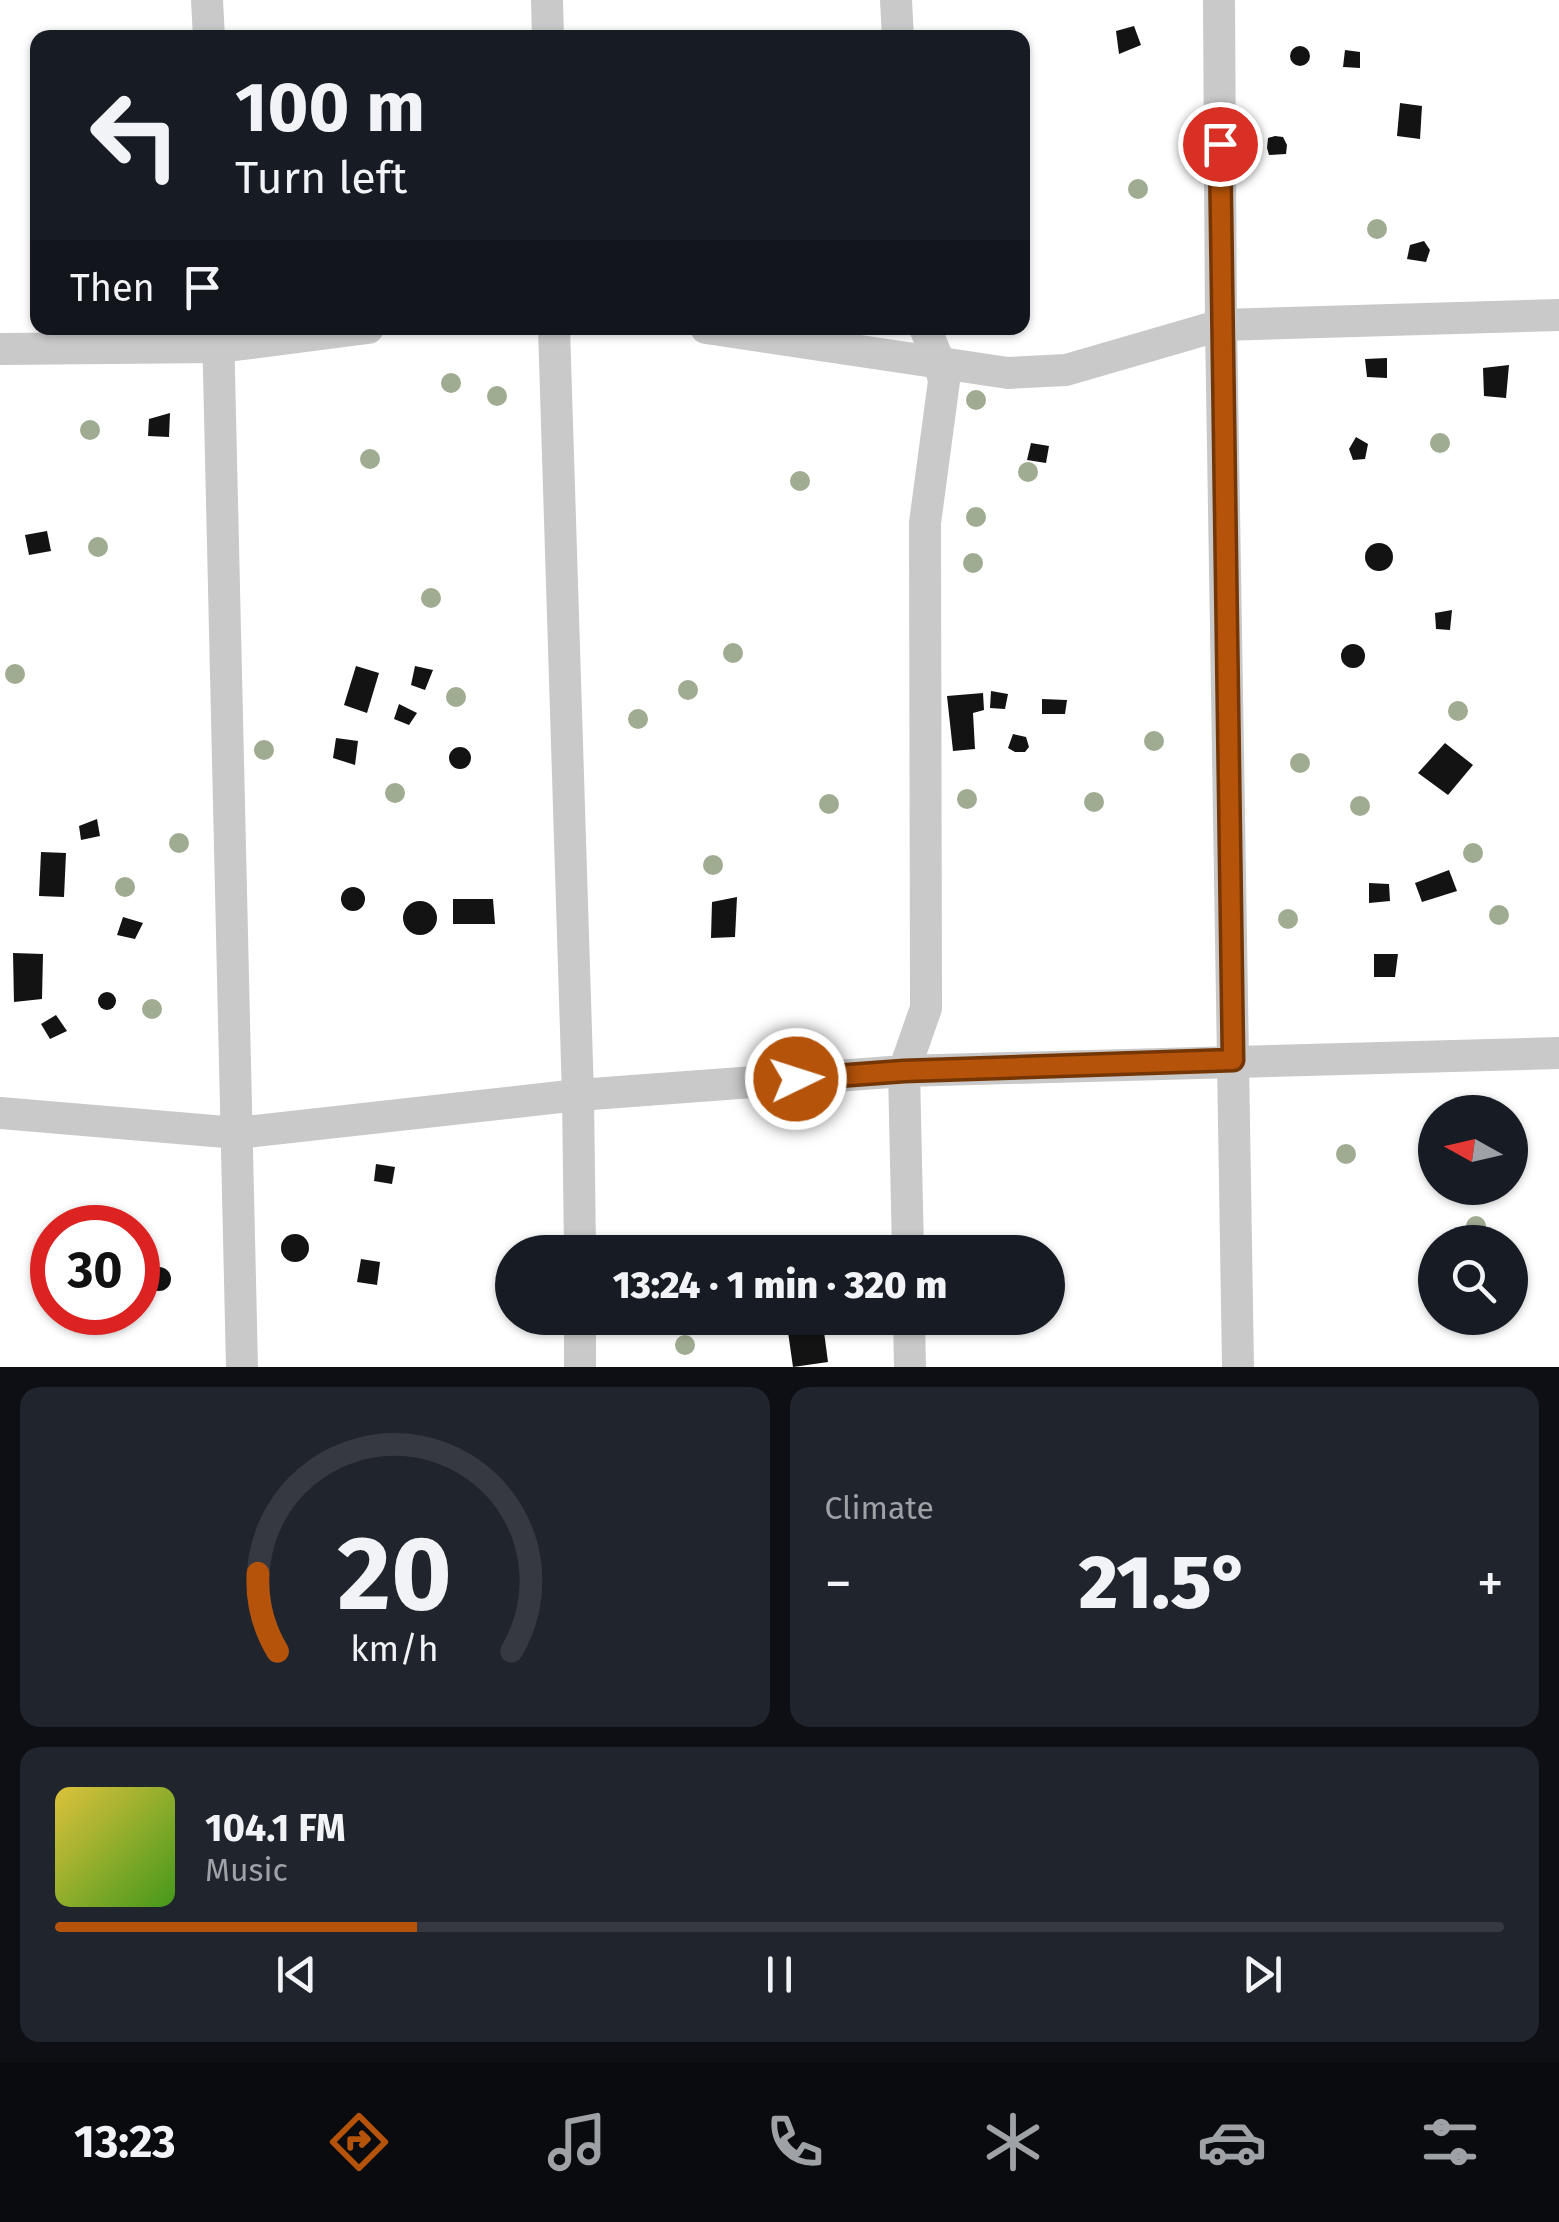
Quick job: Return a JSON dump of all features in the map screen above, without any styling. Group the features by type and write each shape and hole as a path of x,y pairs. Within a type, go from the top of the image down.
{"street":[{"path":"208,0 209,30"},
{"path":"547,0 548,30"},
{"path":"896,0 898,30"},
{"path":"1219,0 1220,325 1238,1367"},
{"path":"752,335 1008,374 1066,370 1220,325 1559,315"},
{"path":"0,349 252,335"},
{"path":"554,335 580,1235"},
{"path":"908,1235 904,1071 926,1008 925,523 944,382 928,335"},
{"path":"219,337 242,1367"},
{"path":"0,1113 237,1133 578,1095 904,1071 1559,1053"},
{"path":"580,1335 580,1367"},
{"path":"909,1335 910,1367"}],"building":[{"path":"1134,26 1141,45 1119,54 1116,31"},
{"path":"1300,46 1310,56 1300,66 1290,56"},
{"path":"1345,50 1360,52 1360,68 1343,67"},
{"path":"1400,103 1422,106 1420,139 1397,136"},
{"path":"1283,137 1286,154 1269,155 1268,138"},
{"path":"1424,241 1430,250 1426,262 1407,259 1410,245"},
{"path":"1387,358 1387,378 1367,377 1365,359"},
{"path":"1509,365 1506,398 1484,396 1483,368"},
{"path":"170,413 169,437 148,436 149,419"},
{"path":"1356,437 1368,444 1365,459 1353,460 1349,449"},
{"path":"1031,443 1049,446 1046,463 1027,460"},
{"path":"47,531 51,551 29,555 25,535"},
{"path":"1379,543 1389,547 1393,557 1389,567 1379,571 1369,567 1365,557 1369,547"},
{"path":"1452,610 1450,630 1436,629 1435,613"},
{"path":"1353,644 1362,647 1362,665 1353,668 1344,665 1341,656 1344,647"},
{"path":"356,666 379,673 367,713 344,705"},
{"path":"415,666 433,670 425,690 411,685"},
{"path":"991,691 1008,694 1005,709 990,708"},
{"path":"983,693 984,710 973,713 975,749 953,751 947,696"},
{"path":"1042,699 1067,700 1065,714 1042,714"},
{"path":"399,704 417,713 409,725 394,719"},
{"path":"1013,734 1026,737 1029,747 1025,752 1008,748"},
{"path":"336,738 358,741 355,765 333,758"},
{"path":"1445,743 1473,765 1448,795 1418,773"},
{"path":"460,747 468,750 468,766 460,769 452,766 449,758 452,750"},
{"path":"97,819 100,836 81,840 79,826"},
{"path":"41,852 66,853 64,897 39,896"},
{"path":"1449,870 1457,891 1422,902 1415,883"},
{"path":"1369,883 1389,884 1390,901 1369,903"},
{"path":"353,887 362,890 362,908 353,911 344,908 341,899 344,890"},
{"path":"737,897 735,937 711,938 712,902"},
{"path":"453,899 493,899 495,924 453,924"},
{"path":"420,901 432,906 437,918 432,930 420,935 408,930 403,918 408,906"},
{"path":"123,917 143,923 135,939 117,935"},
{"path":"13,953 43,954 42,999 14,1002"},
{"path":"1374,954 1398,954 1395,977 1374,977"},
{"path":"107,992 116,1001 107,1010 98,1001"},
{"path":"56,1015 67,1031 50,1039 41,1024"},
{"path":"376,1164 395,1167 392,1184 374,1181"},
{"path":"295,1234 305,1238 309,1248 305,1258 295,1262 285,1258 281,1248 285,1238"},
{"path":"361,1259 380,1262 377,1285 357,1282"},
{"path":"160,1267 170,1274 170,1284 160,1291"},
{"path":"788,1335 824,1335 828,1362 793,1367"}],"route":[{"path":"796,1079 904,1071 1233,1060 1220,144"}]}
